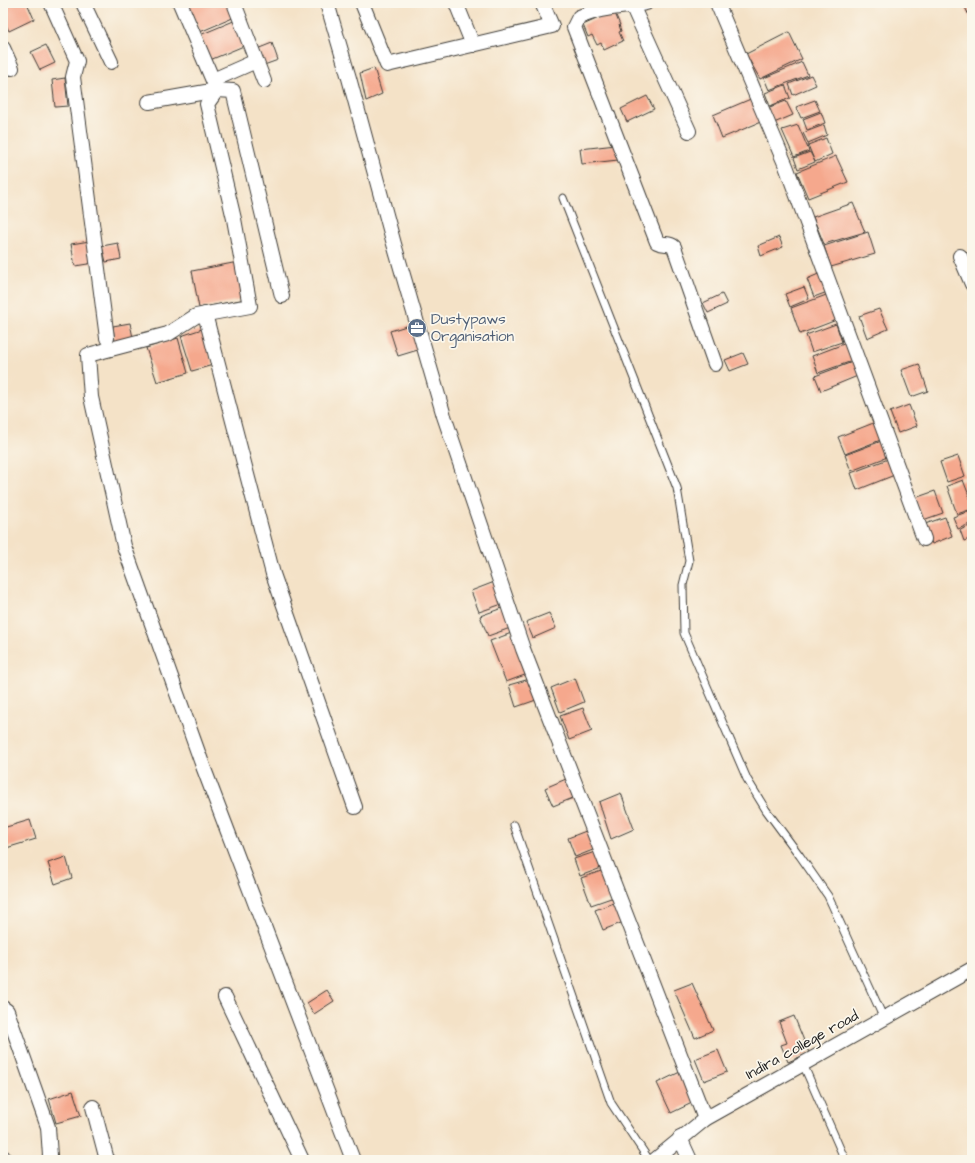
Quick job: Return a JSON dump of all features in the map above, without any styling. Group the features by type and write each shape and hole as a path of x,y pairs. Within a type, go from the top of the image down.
{"street":[{"path":"51,3 77,61 73,77 107,338"},
{"path":"83,3 111,62"},
{"path":"180,3 215,85 207,104 234,219 250,306 196,316 168,334 88,356 91,397 124,546 204,769 353,1160"},
{"path":"234,3 264,81"},
{"path":"327,3 394,244 444,416 515,626 705,1118"},
{"path":"362,3 387,65 552,26 542,3"},
{"path":"456,3 473,45"},
{"path":"717,3 786,166 924,538"},
{"path":"689,131 637,4 604,9 579,17 574,27 657,242 661,244 669,244 674,247 715,364"},
{"path":"3,48 12,68"},
{"path":"149,102 215,85 256,61"},
{"path":"215,85 233,91 282,296"},
{"path":"960,256 972,284"},
{"path":"205,314 273,574 355,807"},
{"name":"Indira college road","path":"655,1160 705,1118 884,1019 972,968"},
{"path":"225,997 302,1160"},
{"path":"3,1008 7,1011 48,1127 49,1160"},
{"path":"93,1107 107,1160"},
{"path":"680,1138 690,1160"}],"lane":[{"path":"563,198 677,488 688,561 684,585 684,633 747,779 766,810 828,896 884,1019"},
{"path":"514,825 611,1104 649,1160"},
{"path":"803,1064 846,1160"}],"building":[{"path":"6,3 27,3 34,19 9,31 3,19 3,5"},
{"path":"193,3 229,3 235,17 200,32 188,5"},
{"path":"963,3 972,3 972,22"},
{"path":"614,11 620,25 621,31 619,32 623,41 604,50 601,43 597,45 592,35 588,37 583,25"},
{"path":"236,20 246,45 210,60 200,35"},
{"path":"789,32 802,59 760,79 746,54"},
{"path":"272,43 278,60 264,65 257,49"},
{"path":"46,45 55,63 40,70 31,52"},
{"path":"802,62 808,75 769,90 764,78"},
{"path":"374,68 382,94 366,101 360,73"},
{"path":"811,75 816,85 793,95 789,84"},
{"path":"65,78 68,106 55,107 52,80"},
{"path":"785,85 790,98 770,106 765,93"},
{"path":"647,96 654,109 627,122 621,109"},
{"path":"753,98 763,121 722,138 713,115"},
{"path":"815,100 820,111 801,118 796,107"},
{"path":"786,101 793,115 774,123 767,108"},
{"path":"821,112 825,123 807,130 803,119"},
{"path":"798,125 809,151 794,157 782,130"},
{"path":"824,125 827,135 808,143 803,133"},
{"path":"826,138 832,154 815,162 808,145"},
{"path":"616,145 618,160 582,164 580,149"},
{"path":"810,152 815,162 798,169 794,158"},
{"path":"836,156 848,182 808,198 797,172"},
{"path":"853,203 865,232 824,244 813,217"},
{"path":"868,232 875,254 831,267 824,246"},
{"path":"779,237 783,247 761,256 758,246"},
{"path":"90,241 94,263 75,266 71,244"},
{"path":"118,243 121,259 106,262 102,246"},
{"path":"238,262 245,299 199,308 192,271"},
{"path":"823,272 830,291 814,297 807,279"},
{"path":"804,287 809,299 790,307 785,294"},
{"path":"722,294 727,304 708,313 703,303"},
{"path":"829,294 839,319 800,334 791,308"},
{"path":"879,309 888,329 867,338 859,316"},
{"path":"130,323 133,338 115,342 113,326"},
{"path":"413,324 421,349 398,356 390,331"},
{"path":"836,324 842,342 812,352 806,335"},
{"path":"202,329 213,365 192,371 181,336"},
{"path":"178,338 188,373 157,382 146,348"},
{"path":"849,342 855,360 818,373 812,356"},
{"path":"743,353 748,364 730,371 725,360"},
{"path":"855,361 860,375 821,391 815,376"},
{"path":"919,364 928,391 911,397 901,370"},
{"path":"909,405 917,426 898,433 890,412"},
{"path":"876,422 883,439 845,454 838,437"},
{"path":"884,440 890,456 851,471 845,455"},
{"path":"958,456 965,476 947,482 940,462"},
{"path":"891,458 897,474 857,490 851,473"},
{"path":"963,480 972,503 972,509 957,514 947,486"},
{"path":"935,491 943,513 923,520 915,498"},
{"path":"972,510 972,523 958,529 953,517"},
{"path":"945,517 952,536 932,544 925,524"},
{"path":"972,525 972,538 964,541 960,530"},
{"path":"497,581 505,603 479,612 471,591"},
{"path":"505,607 513,627 488,636 480,616"},
{"path":"549,613 556,628 533,638 526,622"},
{"path":"514,632 530,673 506,682 490,641"},
{"path":"533,678 539,699 516,707 509,685"},
{"path":"575,678 584,702 560,712 551,688"},
{"path":"583,708 592,731 569,740 560,716"},
{"path":"566,779 573,798 553,806 545,788"},
{"path":"621,793 634,829 611,839 599,802"},
{"path":"30,820 36,839 3,849 3,828"},
{"path":"591,829 598,848 575,857 568,838"},
{"path":"598,851 604,867 580,876 574,859"},
{"path":"66,857 72,878 55,884 48,863"},
{"path":"604,870 614,897 591,905 581,878"},
{"path":"619,901 626,921 603,930 595,910"},
{"path":"692,983 713,1030 695,1038 674,990"},
{"path":"327,990 334,1001 314,1014 307,1003"},
{"path":"794,1016 809,1053 788,1062 781,1045 787,1043 779,1022"},
{"path":"718,1050 727,1072 704,1081 695,1059"},
{"path":"680,1072 694,1102 671,1113 657,1083"},
{"path":"73,1091 81,1116 56,1123 49,1099"}],"place":[{"name":"Dustypaws Organisation","path":"417,328"}]}
